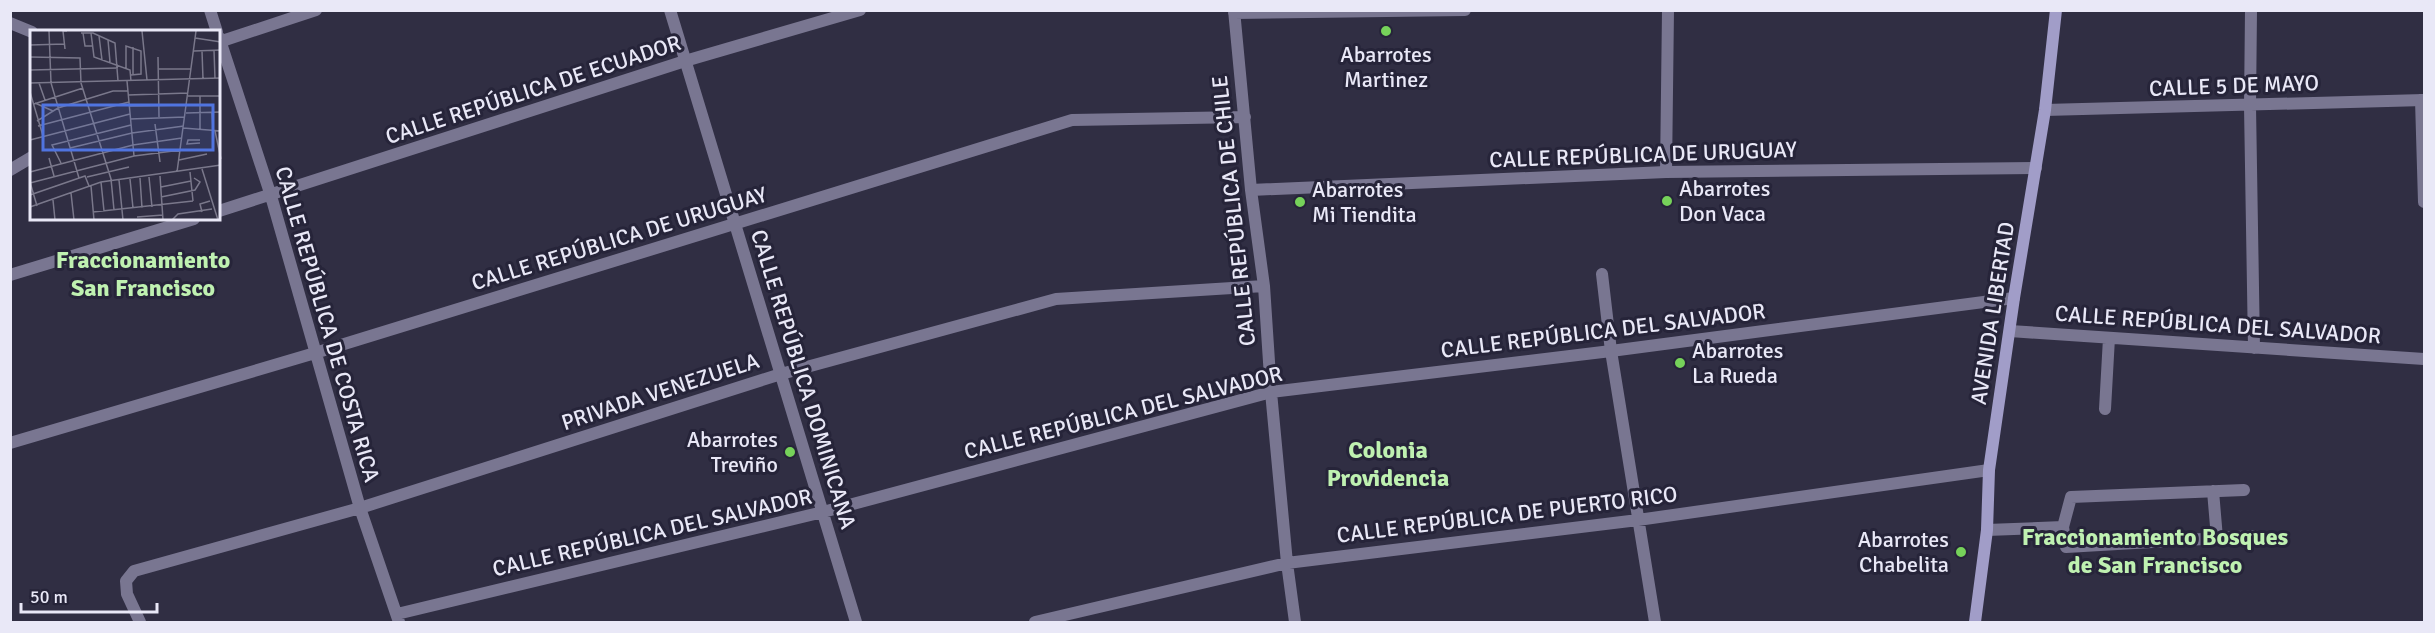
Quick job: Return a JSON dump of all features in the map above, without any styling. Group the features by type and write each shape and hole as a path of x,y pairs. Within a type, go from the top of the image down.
{"street":[{"name":"CALLE REPÚBLICA DE COSTA RICA","path":"210,10 216,30"},
{"path":"220,38 316,10"},
{"name":"CALLE REPÚBLICA DOMINICANA","path":"670,10 856,622"},
{"name":"CALLE REPÚBLICA DE ECUADOR","path":"220,211 685,61 860,10"},
{"path":"1234,12 1465,10"},
{"path":"1666,172 1668,10"},
{"name":"AVENIDA LIBERTAD","path":"1975,622 1987,530 1989,470 2045,110 2056,10"},
{"path":"2251,10 2250,106 2254,348"},
{"name":"CALLE REPÚBLICA DE CHILE","path":"1234,12 1251,190 1264,286 1271,392 1287,563 1295,622"},
{"path":"10,23 30,31"},
{"name":"CALLE REPÚBLICA DE COSTA RICA","path":"220,41 271,196 360,508 398,618"},
{"path":"2423,100 2424,202"},
{"name":"CALLE 5 DE MAYO","path":"2045,110 2423,100"},
{"name":"CALLE REPÚBLICA DE URUGUAY","path":"10,443 315,353 1072,120 1245,117"},
{"path":"10,170 30,158"},
{"name":"CALLE REPÚBLICA DE URUGUAY","path":"1251,190 1666,172 2036,168"},
{"path":"10,275 191,220"},
{"path":"1602,274 1611,351 1655,622"},
{"name":"PRIVADA VENEZUELA","path":"140,622 127,594 126,581 134,571 360,508 781,374 1056,299 1264,286"},
{"name":"CALLE REPÚBLICA DEL SALVADOR","path":"398,618 823,513 1271,392 1611,351 2014,298"},
{"name":"CALLE REPÚBLICA DEL SALVADOR","path":"2010,331 2424,359"},
{"path":"2105,409 2109,338"},
{"name":"CALLE REPÚBLICA DE PUERTO RICO","path":"1035,622 1287,563 1638,520 1989,470"},
{"path":"2244,490 2071,497 2064,527 2066,547 2255,536"},
{"path":"2213,491 2217,538"},
{"path":"1987,530 2064,527"}],"place":[{"name":"Abarrotes Martinez","path":"1386,31"},
{"name":"Abarrotes Don Vaca","path":"1667,201"},
{"name":"Abarrotes Mi Tiendita","path":"1300,202"},
{"name":"Abarrotes La Rueda","path":"1680,363"},
{"name":"Abarrotes Treviño","path":"790,452"},
{"name":"Abarrotes Chabelita","path":"1961,552"}],"district":[{"name":"Fraccionamiento San Francisco","path":"143,274"},
{"name":"Colonia Providencia","path":"1388,464"},
{"name":"Fraccionamiento Bosques de San Francisco","path":"2155,551"}]}
